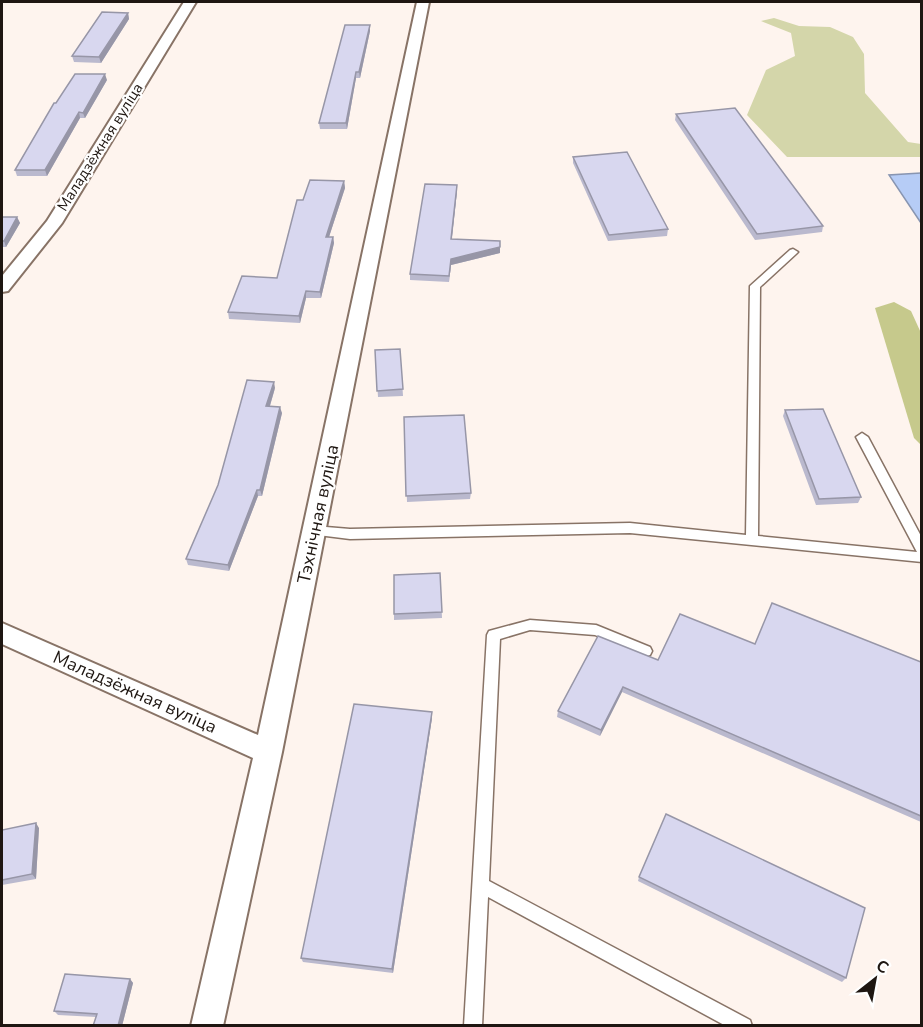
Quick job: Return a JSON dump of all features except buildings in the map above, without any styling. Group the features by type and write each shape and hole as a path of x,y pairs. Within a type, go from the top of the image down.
{"street":[{"name":"Маладзёжная вуліца","path":"2,287 54,223 190,2"},
{"name":"Тэхнічная вуліца","path":"207,1026 268,752 423,2"},
{"name":"Маладзёжная вуліца","path":"2,633 268,752"}],"lane":[{"path":"752,540 755,286 793,252"},
{"path":"862,437 921,550"},
{"path":"314,531 351,534 630,528 921,557"},
{"path":"473,1026 494,635 530,625 596,630 645,651"},
{"path":"481,885 744,1026"}],"green space":[{"path":"774,18 799,26 830,27 853,37 864,54 865,93 908,142 921,144 921,157 787,157 747,115 766,70 795,56 791,33 761,21"},
{"path":"894,302 911,311 921,333 921,445 914,438 875,308"}],"water":[{"path":"922,173 921,223 889,175"}]}
